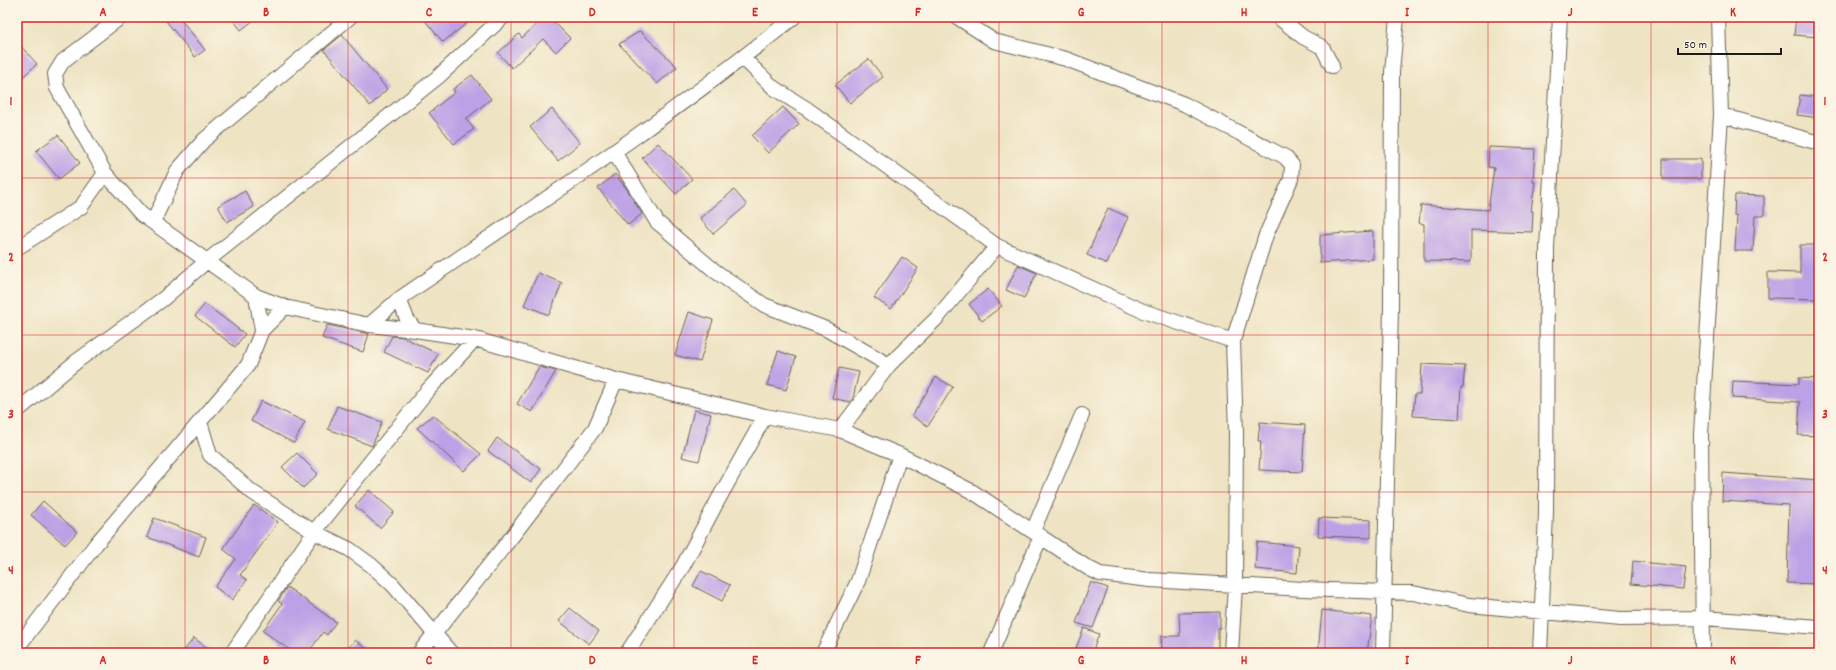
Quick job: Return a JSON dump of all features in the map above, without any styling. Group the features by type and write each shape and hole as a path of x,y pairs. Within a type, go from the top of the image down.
{"street":[{"path":"121,17 63,61 55,74 57,88 105,173 141,214 256,296 285,307 369,325 475,339 616,380 765,416 840,430 900,455 973,492 1088,568 1100,574 1150,580 1413,593 1470,605 1620,619 1704,618 1819,627"},
{"path":"153,222 177,170 204,140 350,17"},
{"path":"17,411 77,361 163,299 206,261 438,77 503,17"},
{"path":"369,325 399,299 614,152 743,58 794,17"},
{"path":"957,17 994,41 1066,59 1184,104 1285,157 1292,165 1291,179 1266,235 1233,341 1236,433 1235,585 1231,653"},
{"path":"1278,17 1302,37 1322,47 1332,66"},
{"path":"1383,653 1386,592 1391,308 1392,72 1397,17"},
{"path":"1540,653 1546,513 1547,248 1560,17"},
{"path":"1703,653 1704,618 1701,434 1721,115 1718,17"},
{"path":"743,58 774,88 807,109 997,246 1143,311 1233,341"},
{"path":"1721,115 1819,143"},
{"path":"614,152 657,222 715,271 764,305 826,329 889,365"},
{"path":"17,248 81,206 105,173"},
{"path":"840,430 889,365 937,318 997,246"},
{"path":"256,296 262,330"},
{"path":"399,299 415,330"},
{"path":"17,648 96,544 248,365 262,330 285,307"},
{"path":"232,653 314,532 426,391 475,339"},
{"path":"419,653 514,534 595,428 616,380"},
{"path":"991,653 1082,415"},
{"path":"627,653 683,566 765,416"},
{"path":"200,422 210,455 252,492 314,532 349,549 371,565 394,585 435,632 451,653"},
{"path":"822,653 858,581 900,455"}],"building":[{"path":"163,17 179,17 205,50 195,57"},
{"path":"231,17 258,17 241,30"},
{"path":"422,17 475,17 443,42"},
{"path":"544,17 549,17 570,38 556,52 543,39 512,68 498,53 519,34 522,38"},
{"path":"1796,17 1819,17 1819,37 1794,35"},
{"path":"640,31 677,67 657,84 619,44"},
{"path":"342,35 387,89 370,106 324,50"},
{"path":"17,42 37,64 17,82"},
{"path":"869,59 883,77 850,103 835,85"},
{"path":"472,75 491,99 466,119 474,129 454,144 429,113 455,92 453,89"},
{"path":"1800,95 1819,97 1819,118 1797,115"},
{"path":"783,107 799,124 768,153 752,136"},
{"path":"552,109 580,143 558,161 530,127"},
{"path":"58,135 80,163 59,179 36,151"},
{"path":"658,143 692,179 676,194 642,158"},
{"path":"1489,147 1535,149 1533,182 1535,182 1531,211 1533,211 1532,232 1471,230 1471,262 1424,261 1424,224 1419,223 1421,205 1488,210 1494,168 1488,167"},
{"path":"1663,159 1701,159 1701,179 1663,179"},
{"path":"615,174 627,189 642,214 628,225 598,188"},
{"path":"734,190 747,205 713,234 700,218"},
{"path":"245,191 254,207 227,222 218,206"},
{"path":"1735,195 1764,196 1764,216 1755,216 1753,251 1735,251 1737,216 1734,215"},
{"path":"1108,208 1128,217 1107,264 1087,255"},
{"path":"1373,231 1373,259 1320,263 1320,235"},
{"path":"1800,245 1819,245 1819,299 1768,298 1768,272 1800,273"},
{"path":"902,257 918,268 891,309 874,298"},
{"path":"1018,265 1037,273 1024,298 1006,290"},
{"path":"538,273 562,283 549,315 524,305"},
{"path":"988,289 1002,306 982,321 969,304"},
{"path":"205,304 245,334 235,347 195,316"},
{"path":"689,312 713,320 700,362 675,355"},
{"path":"327,325 369,334 363,352 322,338"},
{"path":"392,336 403,337 438,354 428,373 384,352"},
{"path":"778,351 796,357 786,390 767,385"},
{"path":"1422,364 1465,366 1463,387 1461,387 1459,419 1413,416 1415,394 1420,394"},
{"path":"539,367 556,371 532,412 517,404"},
{"path":"839,368 859,372 853,398 850,402 832,398"},
{"path":"936,377 953,387 928,426 912,416"},
{"path":"1799,378 1819,379 1819,436 1798,435 1800,402 1732,398 1733,381 1799,384"},
{"path":"261,401 305,422 294,443 251,421"},
{"path":"337,406 382,422 372,446 328,429"},
{"path":"694,410 711,414 699,461 682,457"},
{"path":"433,415 481,454 464,471 417,428"},
{"path":"1260,422 1305,425 1302,472 1259,470 1261,441 1258,441"},
{"path":"497,438 541,469 531,483 488,451"},
{"path":"297,453 318,474 303,488 282,467"},
{"path":"1723,473 1819,480 1819,584 1787,583 1789,505 1722,501"},
{"path":"369,490 394,512 380,528 355,506"},
{"path":"43,501 77,532 65,545 31,515"},
{"path":"254,505 278,522 240,575 247,580 232,600 215,587 236,559 223,549"},
{"path":"154,518 206,537 199,557 147,537"},
{"path":"1319,518 1371,520 1371,538 1318,536"},
{"path":"1257,542 1299,546 1297,573 1255,569"},
{"path":"1633,561 1686,567 1683,589 1631,584"},
{"path":"701,571 730,585 722,601 693,586"},
{"path":"1091,582 1108,588 1093,628 1076,623"},
{"path":"287,587 336,622 327,635 323,632 308,653 294,653 263,631 282,604 278,601"},
{"path":"570,608 599,631 589,644 559,621"},
{"path":"1322,610 1372,616 1367,653 1318,653"},
{"path":"1220,612 1220,628 1218,628 1218,653 1161,653 1161,636 1180,636 1179,613"},
{"path":"1084,628 1099,634 1092,653 1074,653"},
{"path":"194,638 214,653 182,653"},
{"path":"355,640 372,653 344,653"}]}
